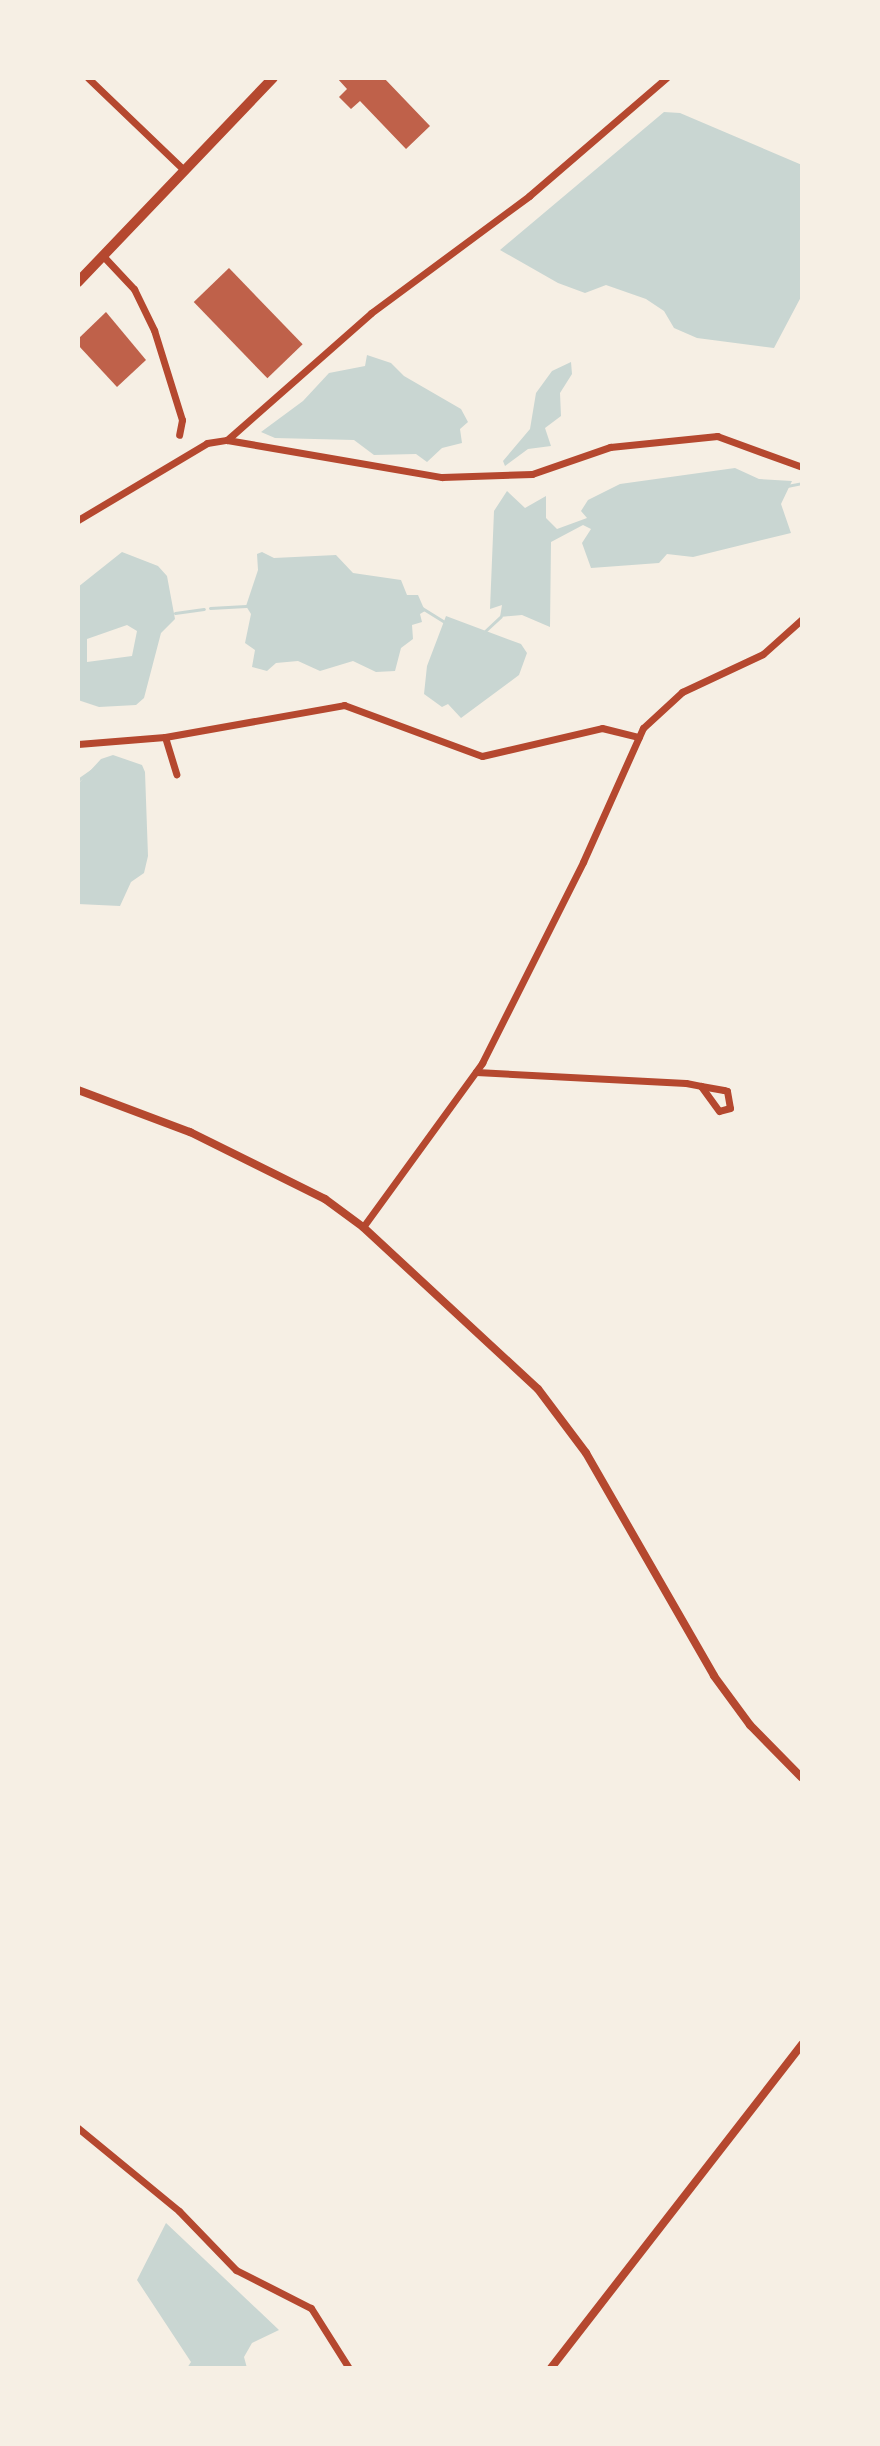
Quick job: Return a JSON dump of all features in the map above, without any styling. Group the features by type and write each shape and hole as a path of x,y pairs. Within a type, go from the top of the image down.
{"main road":[{"path":"78,282 273,78"}],"street":[{"path":"88,78 185,171"},
{"path":"78,520 198,449 227,440 371,313 529,196 666,78"},
{"path":"104,257 134,289 154,330 182,420 179,435"},
{"path":"227,440 442,477 532,474 610,447 717,436 802,467"},
{"path":"363,1227 476,1072 527,977 639,737 650,720 682,692 763,654 802,619"},
{"path":"78,744 165,737 344,705 482,756 602,728 639,737"},
{"path":"165,737 176,774"},
{"path":"649,1078 650,1068"},
{"path":"476,1072 649,1078 701,1086 727,1091 730,1108 719,1111 701,1086"},
{"path":"78,1090 274,1171 363,1227 538,1389 586,1453 714,1676 750,1725 802,1778"},
{"path":"551,2368 802,2044"},
{"path":"78,2128 179,2211 236,2270 311,2308 349,2368"}],"shaded area":[{"path":"664,112 680,113 802,165 802,295 774,348 697,338 674,328 664,311 646,299 606,285 585,293 558,283 500,250"},
{"path":"367,355 391,363 404,376 461,409 468,422 460,429 462,443 442,448 427,462 416,454 374,455 354,440 275,438 261,432 303,401 329,373 365,366"},
{"path":"571,362 572,374 560,393 561,416 545,428 551,446 528,449 505,466 503,461 530,429 536,393 552,371"},
{"path":"735,468 759,479 792,481 781,504 791,533 693,557 667,554 659,563 591,568 582,543 591,529 583,525 551,542 550,627 522,615 500,617 502,605 490,609 494,511 507,491 525,508 546,496 546,518 557,529 587,518 581,511 588,500 620,484"},
{"path":"122,552 158,566 167,576 175,619 161,633 144,698 136,705 99,707 78,700 78,587","holes":["127,625 137,631 132,656 87,662 87,639"]},
{"path":"262,552 274,558 336,555 353,573 401,580 407,595 418,595 425,611 420,614 422,622 412,625 413,639 401,648 395,671 376,672 353,661 320,671 298,661 276,663 267,671 252,667 255,650 245,643 251,614 246,606 258,570 257,554"},
{"path":"446,616 521,644 527,653 519,675 461,718 448,704 442,707 424,694 427,666"},
{"path":"113,755 142,765 145,772 148,856 144,873 131,882 120,906 78,904 78,784 101,759"},
{"path":"166,2223 279,2330 252,2343 244,2357 247,2368 187,2368 191,2362 137,2280"}],"building":[{"path":"337,78 384,78 430,126 406,149 360,101 351,109 339,97 347,89"},
{"path":"229,268 303,344 267,378 194,302"},
{"path":"106,312 146,360 117,387 78,345 78,339"}],"waterway":[{"path":"787,486 802,483"},
{"path":"210,608 246,606"},
{"path":"422,608 446,623"},
{"path":"175,613 204,609"},
{"path":"484,632 501,616"},
{"path":"78,780 98,766"}]}
